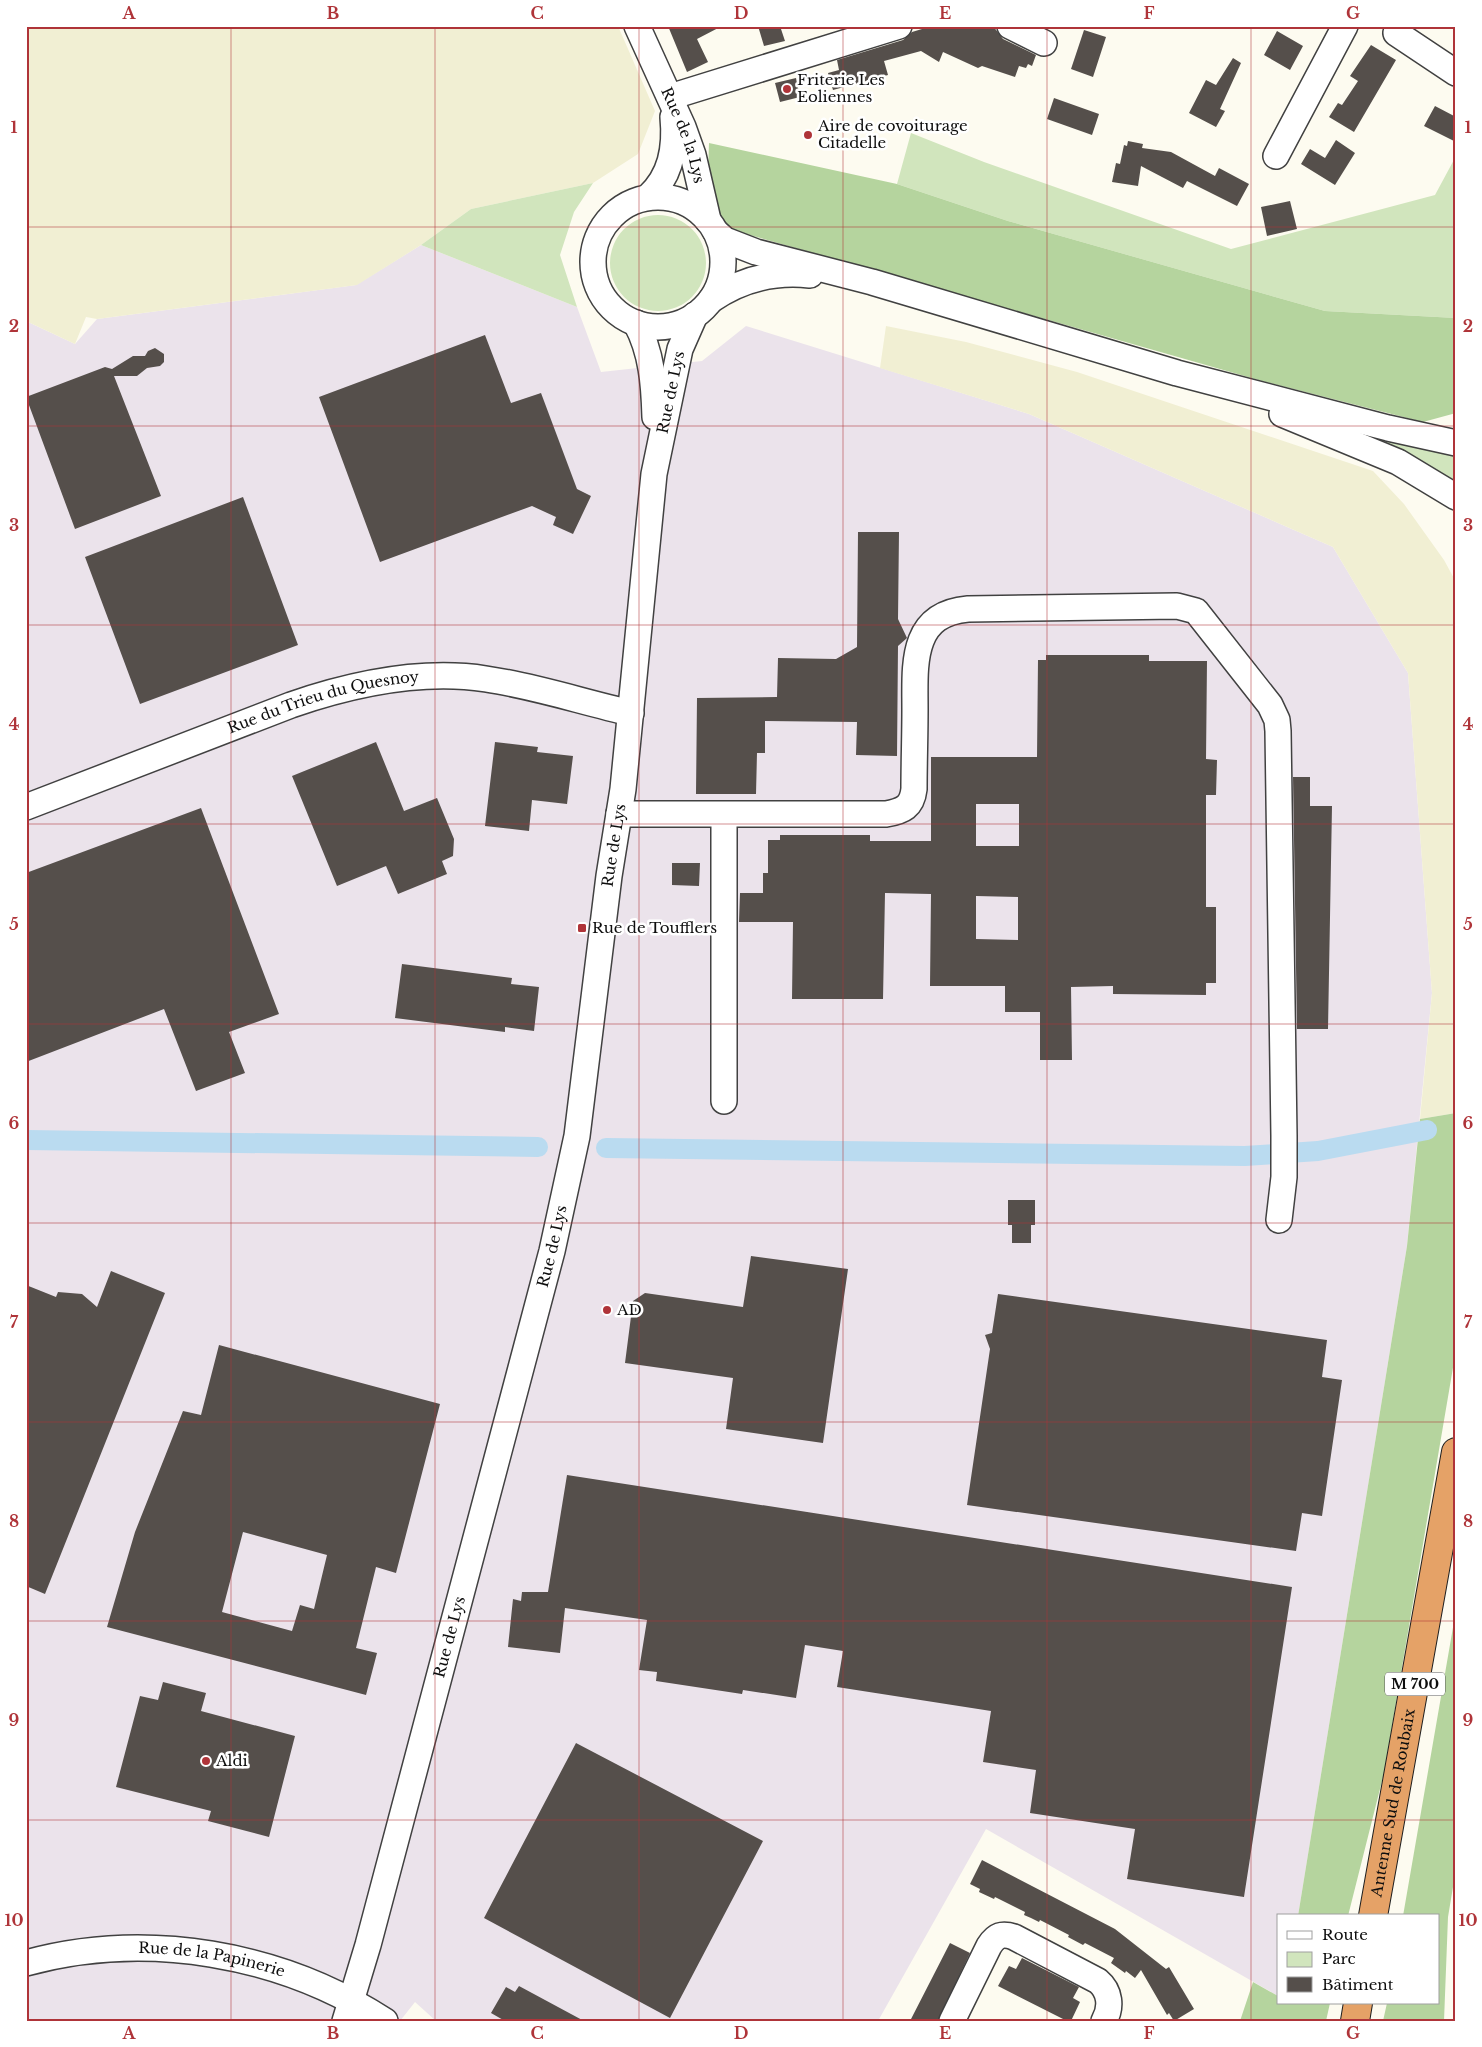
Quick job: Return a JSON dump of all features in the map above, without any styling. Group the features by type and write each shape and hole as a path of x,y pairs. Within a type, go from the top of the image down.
{"highway":[{"name":"Antenne Sud de Roubaix","path":"1373,1914 1456,1452"},
{"name":"Antenne Sud de Roubaix","path":"1387,1914 1456,1527"},
{"path":"1354,2021 1358,2004"},
{"path":"1368,2021 1371,2004"}],"street":[{"path":"637,26 670,97 899,26"},
{"path":"1010,26 1044,43"},
{"path":"1276,156 1345,26"},
{"path":"1393,28 1456,73"},
{"name":"Rue de la Lys","path":"648,198 662,181 670,163 674,144 670,97"},
{"name":"Rue de la Lys","path":"670,97 692,155 712,226"},
{"path":"872,282 803,274 764,276 736,285 703,308 667,326 646,326 618,314 604,299 596,281 592,260 598,236 612,215 629,204 648,198 667,198 685,203 725,240 756,252 872,282 1177,373 1396,430 1456,443"},
{"path":"703,308 720,282 723,262 712,226"},
{"name":"Rue de Lys","path":"348,2010 368,1945 565,1200 578,1136 609,876 619,814 654,474 680,349 703,308"},
{"name":"Rue de Lys","path":"636,323 648,351 652,374 654,474"},
{"path":"1177,373 1364,446 1413,470 1456,497"},
{"path":"619,814 886,814 905,810 911,804 914,789 915,661 917,648 928,627 947,613 968,608 1177,606 1196,612 1270,705 1277,720 1284,1136 1284,1177 1279,1220"},
{"name":"Rue du Trieu du Quesnoy","path":"26,807 306,700 396,680 434,676 486,679 631,712"},
{"path":"724,815 724,1101"},
{"path":"952,2021 989,1946 994,1938 1000,1934 1014,1937 1098,1980 1104,1986 1109,2001 1104,2021"},
{"name":"Rue de la Papinerie","path":"26,1963 81,1952 120,1949 194,1952 274,1969 325,1987 348,2010 384,2021"}],"shaded area":[{"path":"26,26 175,26 176,29 193,26 618,26 655,111 638,154 593,183 471,209 421,245 357,285 97,319 86,317 75,344 26,321"},
{"path":"421,245 577,307 601,372 702,361 746,326 1029,414 1333,547 1408,673 1432,993 1407,1246 1298,1914 1277,1914 1277,1995 986,1829 878,2021 436,2021 415,2002 400,2021 26,2021 26,321 75,344 97,319 356,285"},
{"path":"886,326 966,342 1077,372 1373,471 1404,504 1444,560 1456,582 1456,1113 1420,1119 1432,993 1408,673 1333,547 1029,414 880,368"}],"green space":[{"path":"911,133 984,162 1231,249 1435,195 1456,156 1456,318 1325,311 1008,221 897,184"},
{"path":"709,143 897,184 1008,221 1325,311 1456,318 1456,413 1423,422 1262,381 729,229 711,210 708,174"},
{"path":"593,183 574,212 560,255 577,307 421,245 471,209"},
{"path":"658,215 676,218 692,229 703,245 706,263 703,281 692,297 676,308 658,311 640,308 624,297 613,281 610,263 613,245 624,229 640,218"},
{"path":"1384,439 1456,454 1456,483 1425,463 1382,443"},
{"path":"1456,1113 1456,1350 1384,1773 1349,1914 1298,1914 1407,1246 1420,1119"},
{"path":"1456,1610 1456,1869 1448,1917 1444,2021 1383,2021 1387,2004 1440,2004 1440,1914 1403,1914"},
{"path":"1253,1982 1277,1995 1277,2004 1330,2004 1326,2021 1240,2021"}],"building":[{"path":"668,26 722,26 697,39 708,62 687,72"},
{"path":"758,26 780,26 785,41 764,46"},
{"path":"932,26 993,26 1003,39 1036,55 1032,66 1028,64 1026,68 1019,66 1015,77 982,66 978,68 943,52 939,62 921,51 884,61 888,75 833,90 828,73 839,70 837,60 903,40 912,32"},
{"path":"1084,30 1106,37 1093,77 1071,69"},
{"path":"1277,31 1303,46 1290,70 1264,55"},
{"path":"1371,45 1396,60 1354,132 1329,117 1338,103 1342,105 1358,81 1350,76"},
{"path":"1233,58 1241,63 1220,109 1225,111 1216,127 1189,113 1206,80 1216,85"},
{"name":"Friterie Les Eoliennes","path":"796,78 800,97 780,102 775,83"},
{"path":"1054,98 1099,114 1092,135 1047,119"},
{"path":"1435,106 1456,117 1456,142 1424,126"},
{"path":"1336,140 1355,153 1335,185 1301,164 1310,149 1325,158"},
{"path":"1128,141 1143,144 1142,148 1171,152 1215,176 1219,168 1249,184 1237,206 1187,181 1183,188 1141,166 1138,186 1112,182 1116,163 1120,164 1124,145 1127,146"},
{"path":"1290,201 1297,229 1267,236 1261,207"},
{"path":"485,335 511,403 541,393 577,489 591,496 573,534 553,525 556,517 532,506 380,562 319,397"},
{"path":"155,348 164,354 164,362 160,366 147,368 137,376 114,376 161,496 75,529 26,397 105,367 112,369 133,356 145,356 148,351"},
{"path":"243,497 298,645 140,704 85,557"},
{"path":"858,532 899,532 898,619 907,638 898,646 897,756 856,755 857,722 765,721 765,753 757,753 756,794 696,794 697,698 777,697 778,658 836,659 857,647"},
{"path":"1046,655 1149,655 1149,661 1207,661 1206,759 1217,760 1216,795 1206,795 1206,907 1216,907 1216,983 1206,983 1206,995 1113,994 1113,986 1071,987 1072,1060 1040,1060 1040,1012 1005,1012 1005,986 930,986 931,894 885,893 883,999 792,999 793,922 739,922 740,893 763,893 763,873 768,873 768,840 780,840 780,835 870,835 870,841 931,841 931,757 1037,757 1038,660 1046,660","holes":["976,804 1019,804 1019,846 976,846","976,896 1018,897 1018,940 976,939"]},
{"path":"376,742 404,811 437,798 454,839 453,856 442,861 447,874 398,894 386,866 337,886 292,776"},
{"path":"495,742 538,747 537,752 573,756 567,804 532,800 529,831 485,826"},
{"path":"1293,777 1310,777 1310,806 1332,806 1328,1029 1297,1029"},
{"path":"201,808 279,1014 229,1032 245,1073 196,1091 164,1009 26,1062 26,873"},
{"path":"672,863 700,863 699,886 672,885"},
{"path":"402,964 512,978 511,984 539,987 534,1031 505,1027 505,1032 395,1018"},
{"path":"1008,1200 1035,1200 1035,1225 1031,1225 1031,1243 1012,1243 1012,1225 1008,1225"},
{"path":"751,1256 848,1269 823,1443 726,1429 733,1378 625,1363 633,1301 645,1293 743,1307"},
{"path":"111,1271 165,1293 45,1594 26,1586 26,1285 56,1297 58,1292 82,1294 97,1307"},
{"path":"998,1294 1327,1340 1322,1377 1342,1380 1322,1516 1302,1513 1296,1551 967,1505 990,1349 985,1335 992,1333"},
{"path":"219,1345 440,1404 396,1573 376,1567 356,1648 377,1653 366,1695 107,1627 135,1532 183,1411 201,1415","holes":["243,1532 327,1555 314,1609 300,1605 292,1631 222,1612"]},
{"path":"567,1475 1292,1587 1244,1897 1127,1879 1135,1829 1030,1813 1036,1770 983,1762 991,1711 837,1687 843,1651 805,1645 796,1698 743,1690 742,1694 656,1681 657,1672 639,1670 647,1620 565,1608 560,1653 508,1647 513,1599 521,1601 522,1592 548,1592"},
{"name":"Aldi","path":"163,1682 206,1693 201,1711 295,1736 269,1837 208,1821 211,1811 116,1787 140,1696 158,1700"},
{"path":"576,1743 763,1841 670,2018 484,1918"},
{"path":"982,1860 1115,1929 1166,1969 1169,1967 1194,2009 1174,2021 1169,2013 1167,2015 1141,1970 1135,1978 1111,1963 1114,1958 1085,1943 1083,1945 1068,1937 1069,1935 1040,1920 1039,1922 1024,1915 1025,1912 995,1897 994,1899 979,1892 980,1889 970,1884"},
{"path":"950,1943 970,1953 938,2021 910,2021"},
{"path":"1022,1958 1079,1987 1073,1998 1080,2002 1071,2021 1067,2021 998,1986 1009,1966 1016,1969"},
{"path":"519,1986 584,2021 505,2021 491,2013 506,1987 515,1992"}],"waterway":[{"path":"606,1148 1245,1156 1318,1151 1427,1130"},
{"path":"26,1140 538,1147"}],"place":[{"name":"Friterie Les Eoliennes","path":"787,89"},
{"name":"Aire de covoiturage Citadelle","path":"808,135"},
{"name":"Rue de Toufflers","path":"582,928"},
{"name":"AD","path":"607,1310"},
{"name":"Aldi","path":"206,1761"}]}
